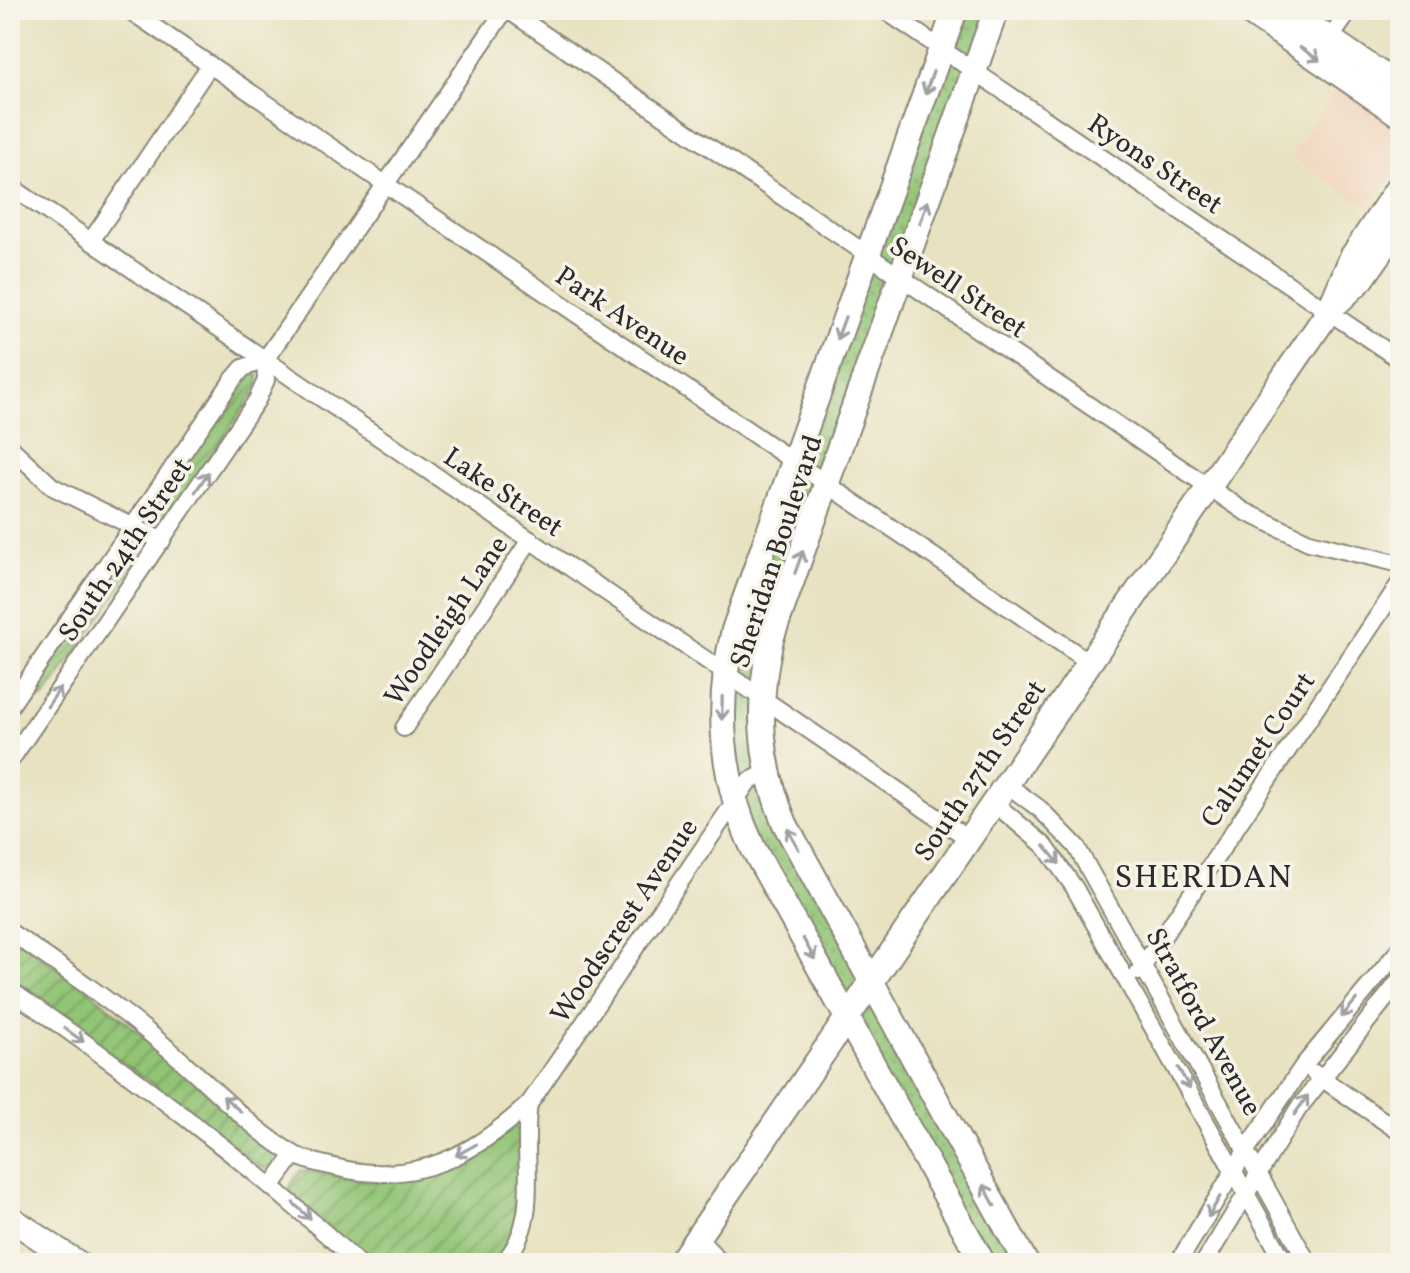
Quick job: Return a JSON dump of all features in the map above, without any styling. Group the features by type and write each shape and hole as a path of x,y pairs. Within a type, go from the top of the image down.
{"main road":[{"name":"Sheridan Boulevard","path":"955,10 734,630 723,672 724,749 734,803 753,848 983,1263"},
{"name":"Sheridan Boulevard","path":"996,10 771,639 760,697 766,773 785,824 1026,1263"},
{"path":"1246,10 1400,115"},
{"path":"1287,10 1400,87"},
{"name":"South 27th Street","path":"680,1263 1329,311 1352,257 1400,185"},
{"name":"South 27th Street","path":"1329,311 1362,279 1400,225"},
{"path":"10,1218 77,1263"}],"street":[{"name":"Park Avenue","path":"129,10 1089,662"},
{"name":"South 24th Street","path":"11,704 232,381 243,368 265,360 507,10"},
{"name":"Sewell Street","path":"507,10 1244,511 1309,542 1400,564"},
{"name":"Ryons Street","path":"884,10 1400,360"},
{"path":"1330,39 1350,10"},
{"path":"91,241 210,65"},
{"name":"Lake Street","path":"10,186 969,839"},
{"name":"South 24th Street","path":"10,761 257,400 266,380 265,360"},
{"path":"10,447 53,487 162,541"},
{"name":"Woodleigh Lane","path":"404,728 530,540"},
{"name":"Calumet Court","path":"1130,983 1400,583"},
{"path":"11,704 37,721"},
{"name":"Woodscrest Avenue","path":"10,932 100,994 294,1155 373,1175 420,1170 473,1147 529,1104 748,782 766,773"},
{"name":"Stratford Avenue","path":"1000,794 1040,809 1076,846 1308,1263"},
{"name":"Stratford Avenue","path":"1000,794 1015,817 1059,863 1130,983 1285,1263"},
{"path":"1178,1263 1247,1149 1303,1066 1400,949"},
{"path":"1204,1263 1259,1170 1320,1078 1400,980"},
{"path":"10,990 167,1100 273,1184 358,1263"},
{"path":"1303,1066 1400,1132"},
{"path":"503,1263 514,1249 527,1219 529,1104"},
{"path":"273,1184 294,1155"},
{"path":"698,1238 721,1263"}],"shaded area":[{"path":"1338,86 1397,126 1400,132 1400,163 1369,208 1290,156"}],"green space":[{"path":"955,10 996,10 771,639 766,773 1026,1263 983,1263 742,824 723,672"},
{"path":"251,372 259,376 258,387 162,527 152,527 146,519 243,376"},
{"path":"132,548 137,552 139,561 44,698 38,699 30,690 123,550"},
{"path":"10,935 86,987 219,1101 273,1151 275,1163 265,1169 257,1165 179,1103 10,983"},
{"path":"514,1126 521,1132 521,1201 513,1233 494,1263 364,1263 288,1189 301,1170 370,1181 395,1180"}],"district":[{"name":"SHERIDAN","path":"1204,876"}]}
